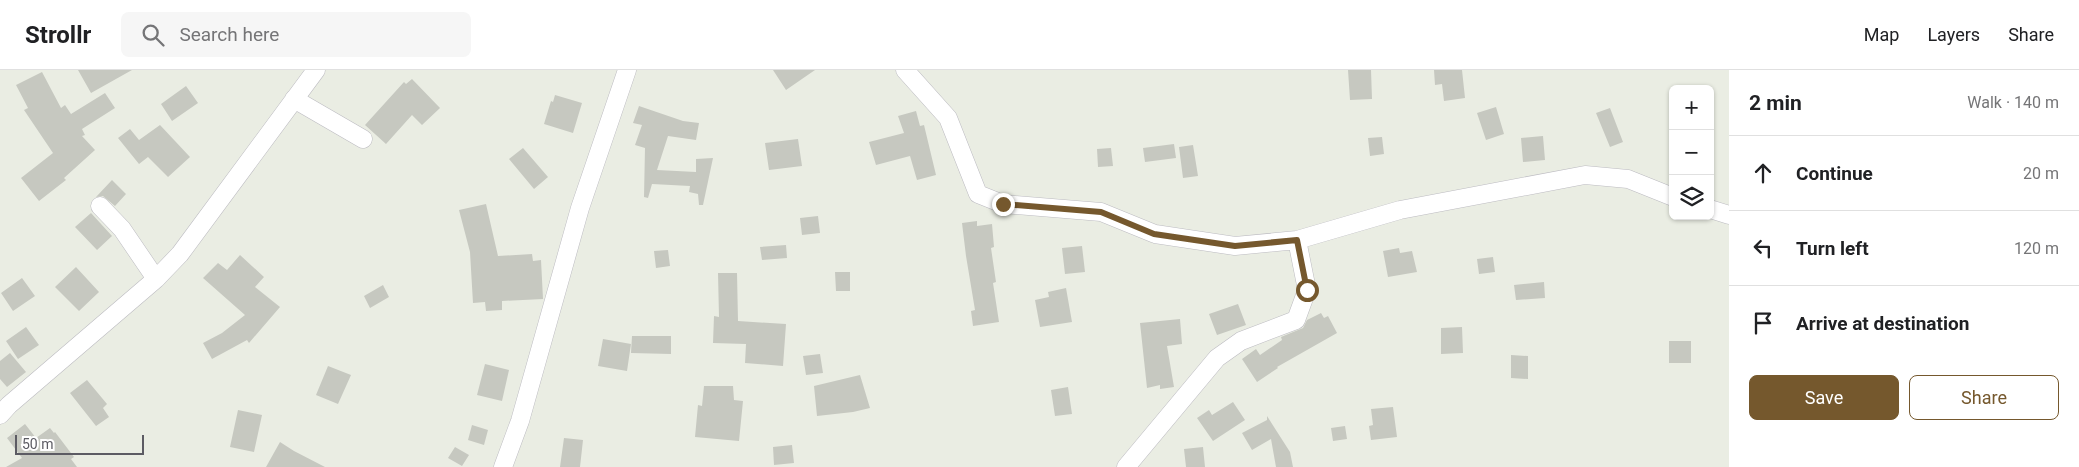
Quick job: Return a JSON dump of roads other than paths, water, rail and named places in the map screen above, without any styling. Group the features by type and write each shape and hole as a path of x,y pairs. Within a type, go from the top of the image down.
{"street":[{"path":"0,415 9,405 156,279 192,238 316,70"},
{"path":"503,467 520,421 580,208 627,70"},
{"path":"905,70 948,118 978,194 1003,204 1101,212 1154,234 1235,246 1297,240 1400,210 1585,175 1628,179 1669,195"},
{"path":"294,99 363,139"},
{"path":"100,206 122,229 156,279"},
{"path":"1714,210 1729,215"},
{"path":"1126,467 1217,358 1241,341 1296,320 1307,290 1297,240"}]}
